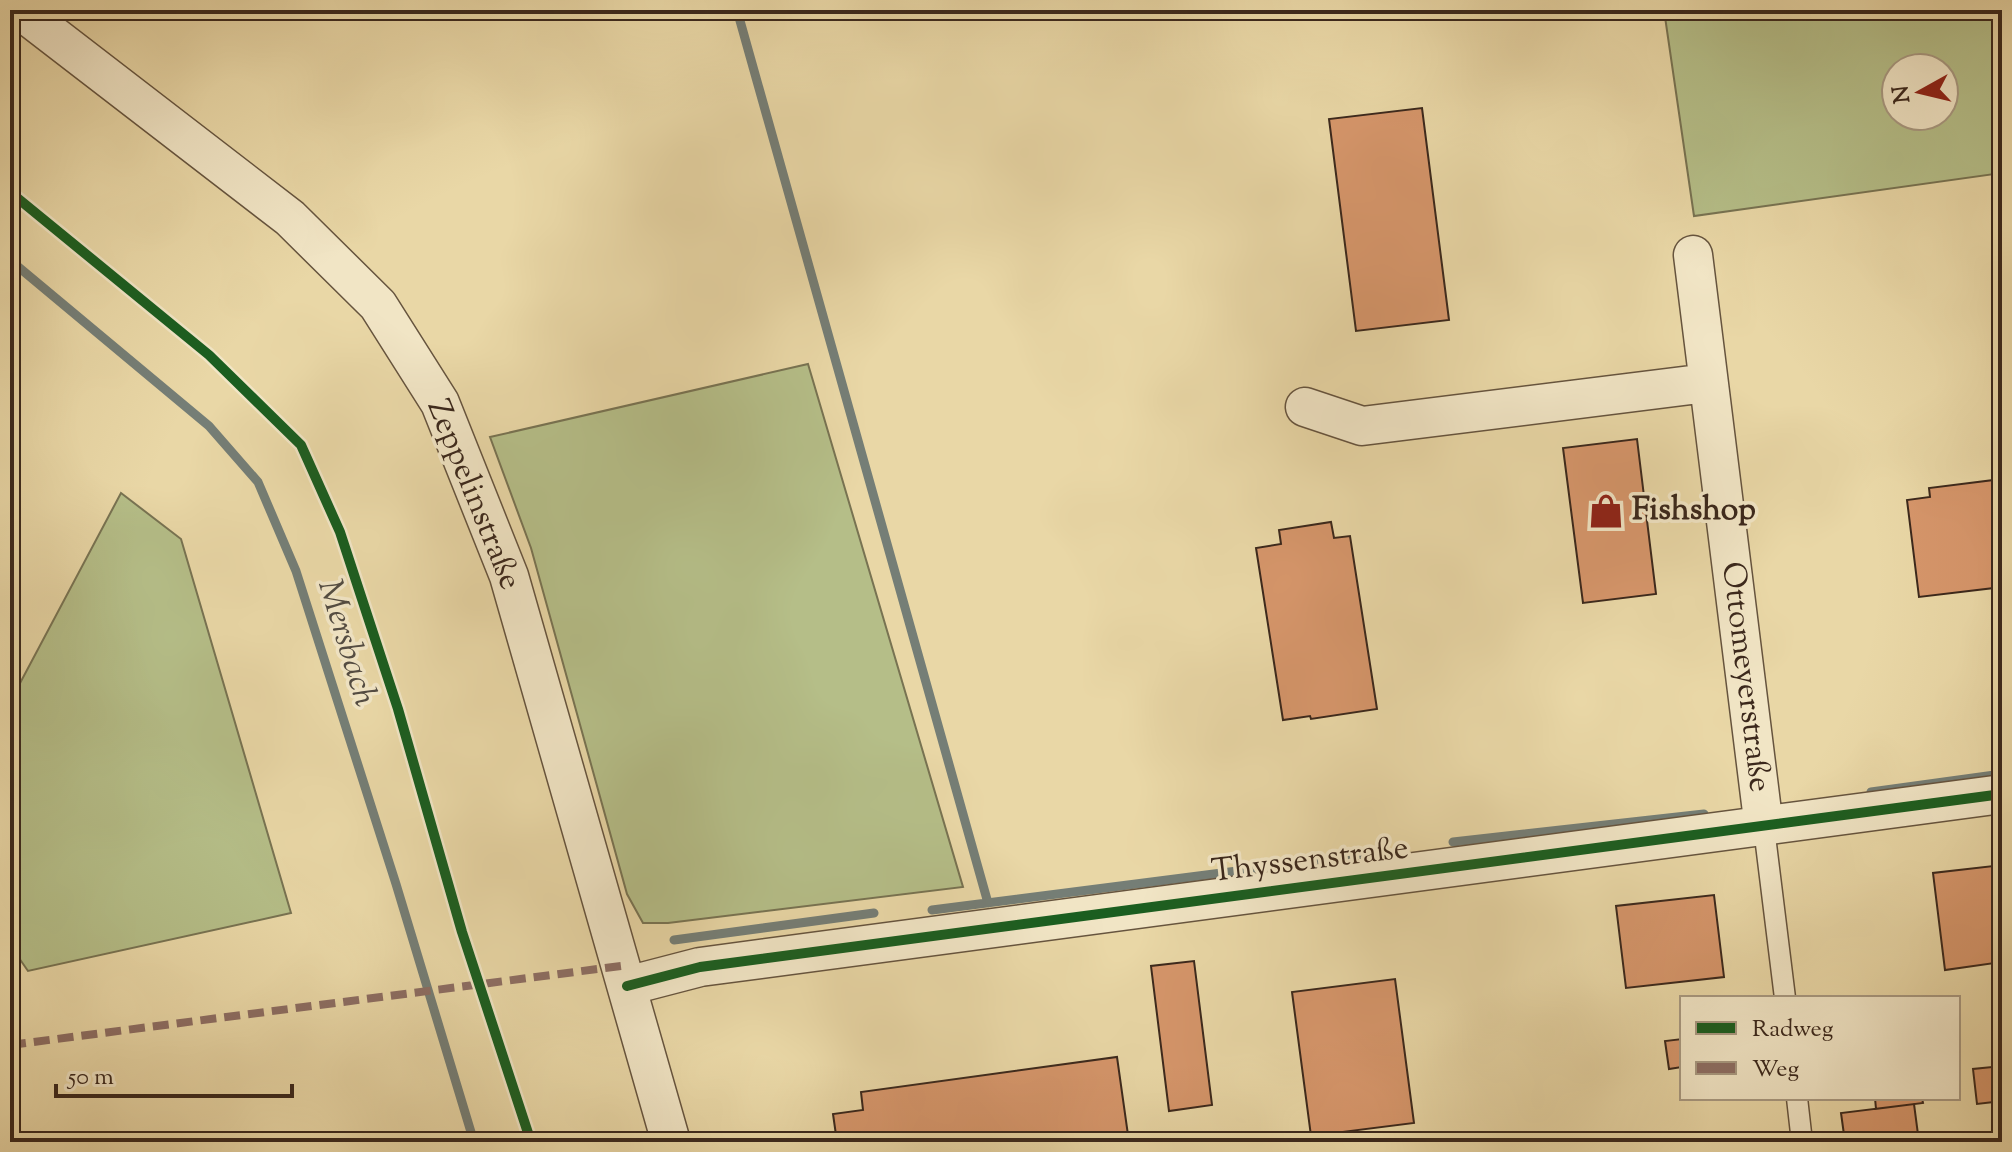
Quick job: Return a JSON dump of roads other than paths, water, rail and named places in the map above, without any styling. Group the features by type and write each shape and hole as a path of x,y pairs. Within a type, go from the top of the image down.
{"street":[{"name":"Zeppelinstraße","path":"20,10 290,218 378,305 440,403 509,576 671,1142"},
{"name":"Ottomeyerstraße","path":"1693,255 1764,828"},
{"path":"1305,407 1362,426 1707,383"},
{"name":"Thyssenstraße","path":"627,986 700,967 2002,794"}],"lane":[{"path":"1764,828 1785,996"},
{"path":"1797,1100 1802,1142"}],"waterway":[{"path":"737,10 988,903"},
{"name":"Mersbach","path":"10,260 209,426 258,482 296,571 474,1142"},
{"path":"1871,792 2002,774"},
{"path":"1453,842 1704,814"},
{"path":"932,910 1371,854"},
{"path":"674,940 874,913"}],"place":[{"name":"Fishshop","path":"1606,511"}]}
